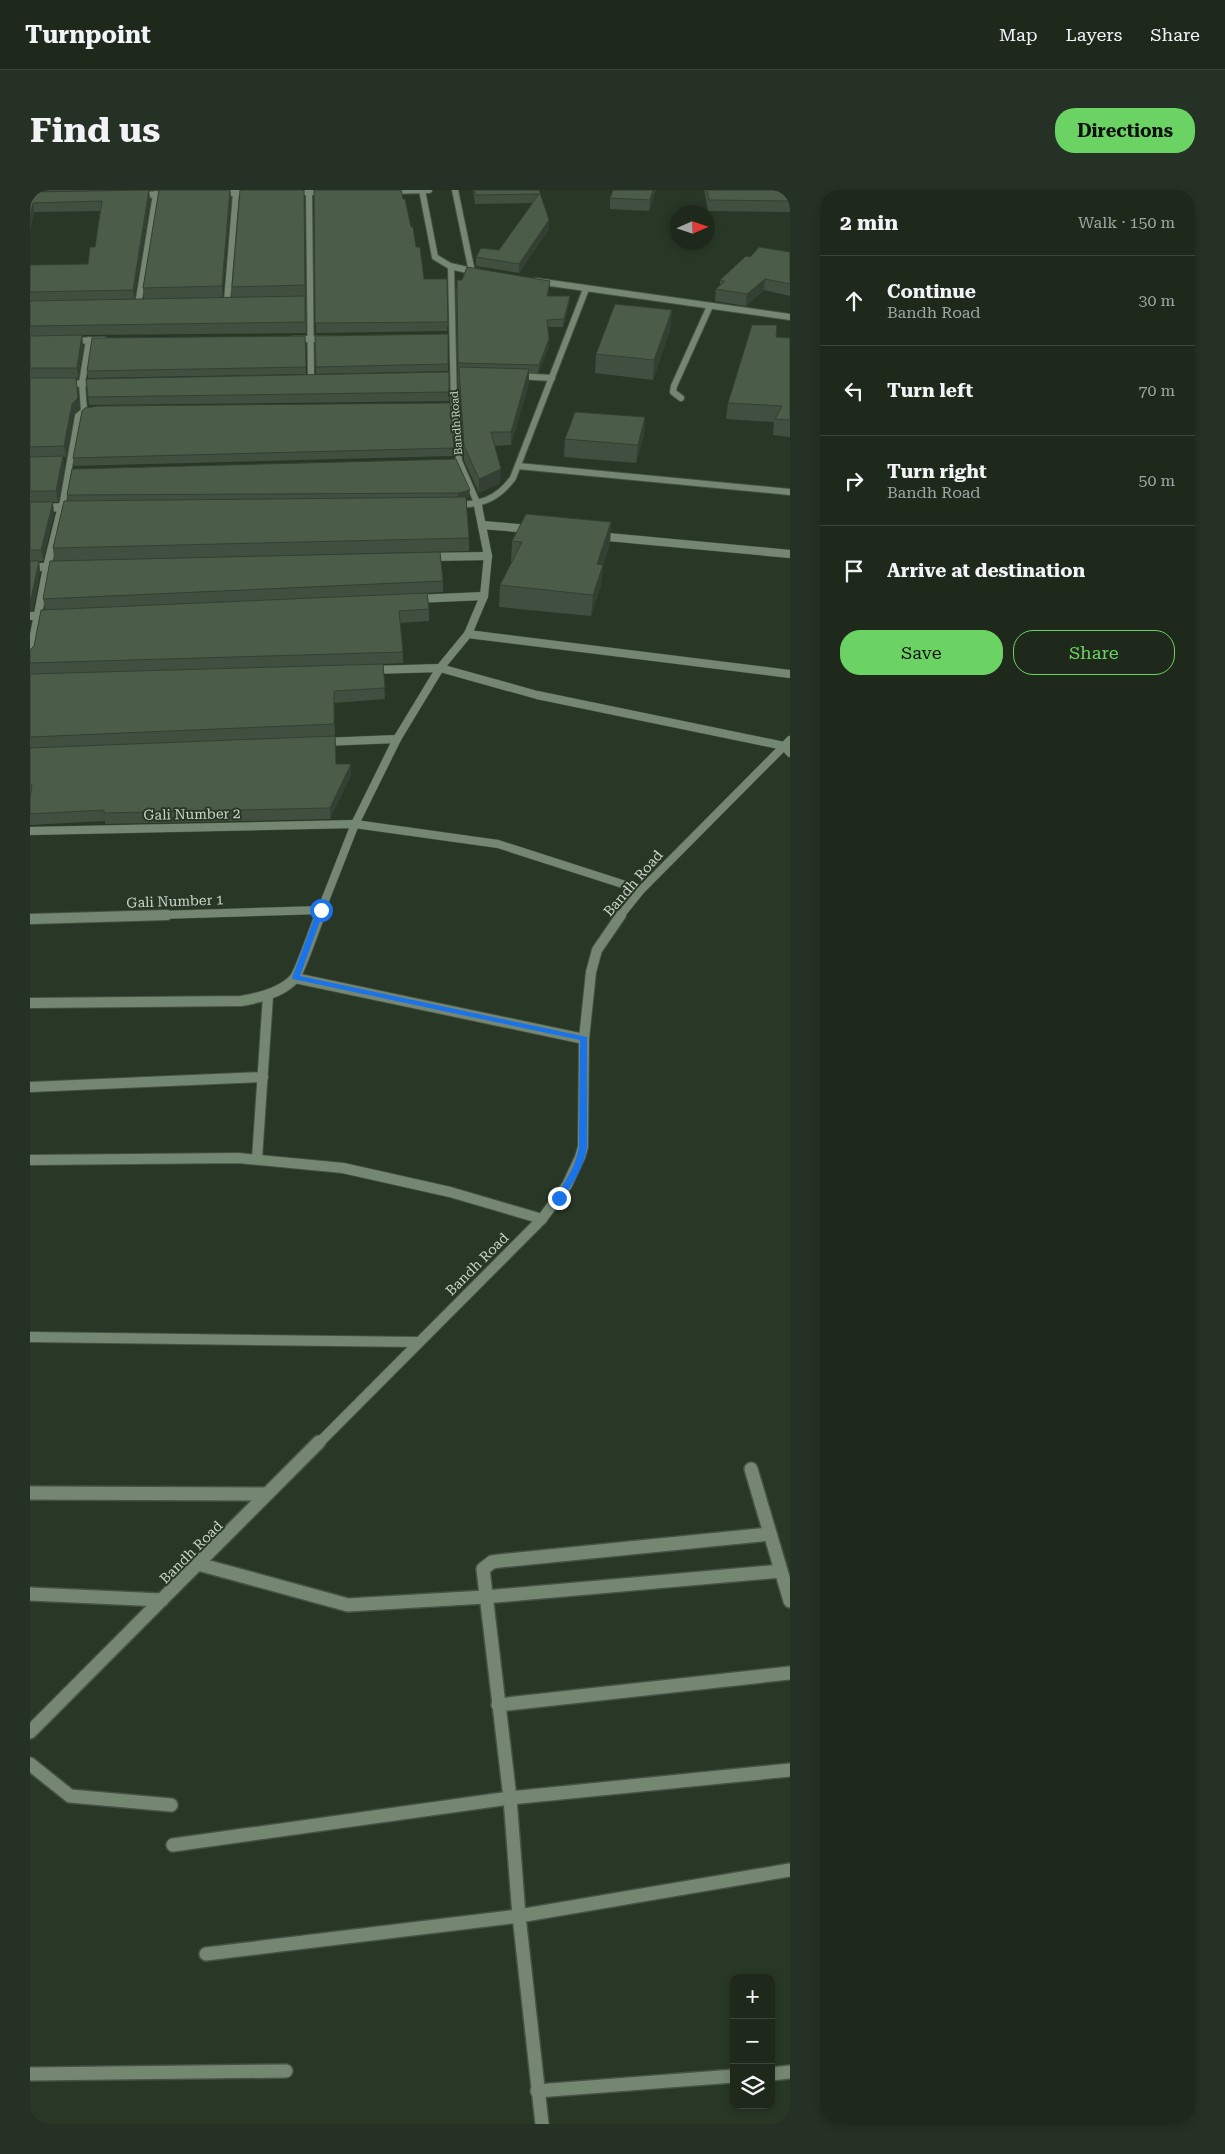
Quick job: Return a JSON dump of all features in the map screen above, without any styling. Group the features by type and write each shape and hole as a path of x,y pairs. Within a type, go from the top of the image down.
{"street":[{"path":"422,190 435,257 440,262 451,267 491,274"},
{"path":"377,191 429,190"},
{"path":"455,190 472,272"},
{"path":"282,192 330,192"},
{"path":"310,192 311,379"},
{"path":"209,193 255,193"},
{"path":"227,302 236,193"},
{"path":"138,305 156,194"},
{"path":"127,195 182,194"},
{"name":"Bandh Road","path":"295,978 355,824 397,739 440,668 468,634 484,596 488,556 478,504 459,461 454,406 451,267"},
{"path":"529,280 790,317"},
{"path":"442,505 478,504 499,496 505,490 518,466 586,289"},
{"path":"300,301 310,300"},
{"path":"217,302 236,302"},
{"path":"128,305 148,304"},
{"path":"681,398 673,392 674,386 710,306"},
{"path":"443,336 452,336"},
{"path":"290,340 338,339"},
{"path":"30,656 34,615 62,508 78,416 86,411 82,383 89,340"},
{"path":"59,341 108,340"},
{"path":"444,377 463,376"},
{"path":"508,376 552,378"},
{"path":"301,379 320,379"},
{"path":"56,384 102,383"},
{"path":"444,406 454,406"},
{"path":"449,461 459,461"},
{"path":"60,462 69,462"},
{"path":"518,466 790,492"},
{"path":"68,470 77,470"},
{"path":"30,508 82,507"},
{"path":"482,525 540,530"},
{"path":"588,535 790,554"},
{"path":"419,558 488,556"},
{"path":"30,567 66,567"},
{"path":"405,600 484,596"},
{"path":"34,615 58,614"},
{"path":"468,634 790,674"},
{"path":"362,670 440,668 537,695 788,746"},
{"path":"318,742 397,739"},
{"name":"Bandh Road","path":"30,1732 542,1219 559,1198 581,1160 583,1147 584,1039 591,972 598,950 613,926 641,890 788,746"},
{"name":"Gali Number 2","path":"30,831 355,824 498,844 641,890"},
{"name":"Gali Number 1","path":"30,919 321,910"},
{"path":"30,1003 241,1001 268,996 283,988 295,978 584,1039"},
{"path":"257,1158 268,996"},
{"path":"30,1087 263,1077"},
{"path":"30,1160 257,1158 343,1168 450,1192 542,1219"},
{"path":"30,1337 418,1342"},
{"path":"752,1469 790,1601"},
{"path":"30,1493 267,1494"},
{"path":"542,2124 519,1916 510,1798 483,1569 492,1562 770,1534"},
{"path":"198,1564 348,1605 485,1598 781,1571"},
{"path":"30,1594 162,1600"},
{"path":"498,1705 790,1673"},
{"path":"30,1764 70,1796 171,1805"},
{"path":"172,1845 510,1798 790,1770"},
{"path":"206,1954 519,1916 790,1870"},
{"path":"30,2074 286,2071"},
{"path":"775,2074 790,2072"},
{"path":"537,2090 730,2076"}],"building":[{"path":"149,190 133,290 30,292 30,265 88,264 90,247 95,247 102,201 33,203 30,216 30,192"},
{"path":"159,190 230,190 222,286 143,288"},
{"path":"240,190 304,190 305,285 232,287"},
{"path":"314,190 401,190 403,199 405,199 411,227 413,227 416,247 420,247 424,279 447,279 448,322 315,323"},
{"path":"475,190 539,190 549,220 519,264 476,257 481,248 499,250 539,194 475,195"},
{"path":"613,190 653,190 650,200 610,198"},
{"path":"707,190 790,190 790,201 709,200"},
{"path":"759,247 790,252 790,284 765,279 747,294 716,289 725,281 720,280 746,256 750,257"},
{"path":"467,267 550,281 547,296 570,296 564,319 547,320 549,339 539,365 458,363 457,280 462,280"},
{"path":"305,296 305,322 30,326 30,301"},
{"path":"615,304 672,310 654,360 596,354"},
{"path":"752,325 777,325 776,337 790,338 790,420 775,419 782,406 728,403"},
{"path":"448,334 448,364 316,367 315,336"},
{"path":"82,335 77,368 30,368 30,336"},
{"path":"305,336 306,367 87,371 92,338"},
{"path":"459,367 529,369 511,432 491,432 501,469 479,479 464,446"},
{"path":"449,372 449,392 88,397 86,379"},
{"path":"30,378 76,378 78,398 72,404 64,446 30,447"},
{"path":"450,403 454,448 73,458 82,411 85,408 98,406"},
{"path":"575,412 645,417 638,445 565,439"},
{"path":"63,456 56,491 30,491 30,457"},
{"path":"456,459 470,490 458,493 67,495 72,469"},
{"path":"466,497 469,538 53,548 64,501"},
{"path":"30,502 53,502 41,550 30,550"},
{"path":"526,514 611,522 597,564 603,565 593,595 500,585 522,542 512,541"},
{"path":"440,552 443,581 43,599 50,561"},
{"path":"30,561 39,561 31,599 30,599"},
{"path":"427,593 429,609 399,611 403,652 30,663 30,650 34,646 41,610"},
{"path":"383,664 385,688 334,691 334,724 30,737 30,674"},
{"path":"335,736 336,764 351,764 330,808 104,813 104,810 30,814 32,785 30,785 30,748"}],"route":[{"path":"321,910 295,978 584,1039 583,1147 581,1160 559,1198"}]}
